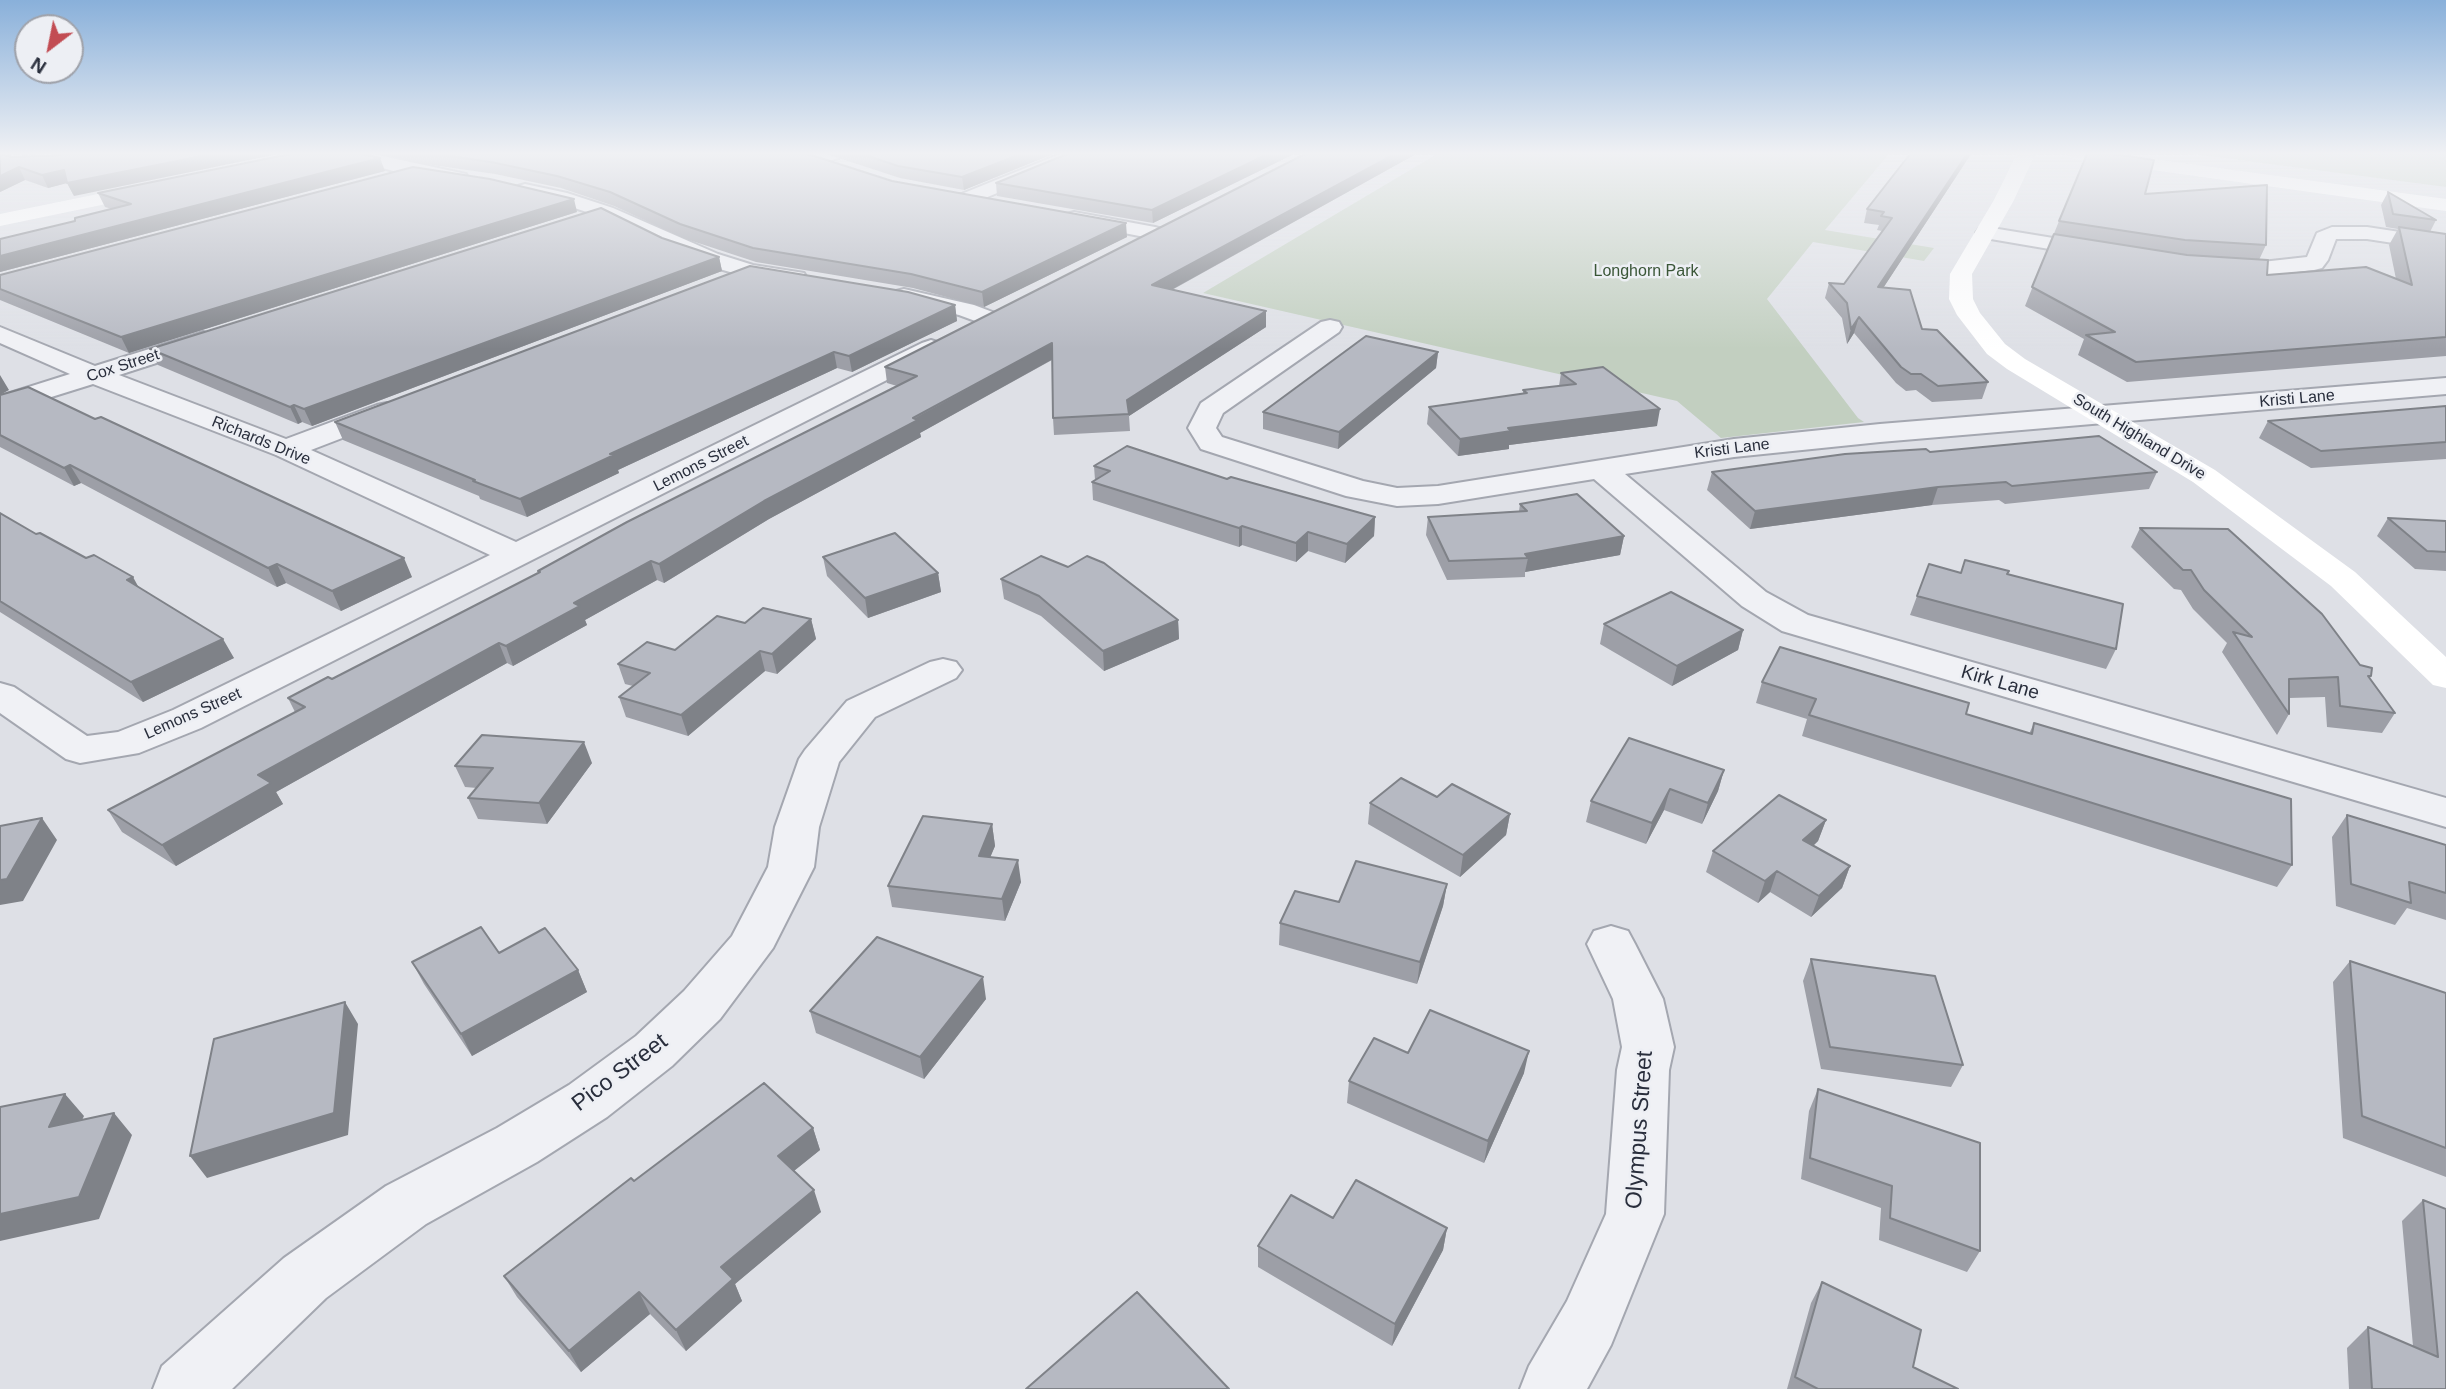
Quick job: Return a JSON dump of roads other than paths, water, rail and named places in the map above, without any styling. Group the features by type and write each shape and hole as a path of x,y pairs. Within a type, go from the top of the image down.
{"street":[{"path":"566,225 585,219"},
{"path":"620,219 674,246 751,271 818,282"},
{"path":"1087,219 1167,227 1119,251"},
{"name":"South Highland Drive","path":"1993,219 1961,274 1961,299 1969,315 1996,349 2204,476 2343,579 2446,677"},
{"path":"2200,267 2253,270 2314,263 2320,256 2324,237 2345,232 2446,245"},
{"path":"1986,233 2127,256"},
{"path":"714,285 751,271"},
{"name":"Lemons Street","path":"0,695 80,750 125,744 187,719 1001,313 966,310 886,293"},
{"name":"Kristi Lane","path":"1330,327 1211,409 1202,428 1212,443 1357,489 1397,497 1438,495 1734,447 2446,386"},
{"name":"Cox Street","path":"0,405 225,333"},
{"name":"Richards Drive","path":"0,334 94,375 286,449 518,555"},
{"path":"286,449 412,401"},
{"name":"Kirk Lane","path":"1599,468 1754,599 1795,623 2446,813"},
{"name":"Pico Street","path":"185,1389 305,1278 395,1213 517,1145 588,1101 654,1051 702,1005 749,948 791,867 797,827 818,759 861,709 943,670"},
{"name":"Olympus Street","path":"1552,1389 1589,1323 1635,1214 1643,1070 1648,1047 1638,999 1611,944"}],"park label":[{"name":"Longhorn Park","path":"1646,272"}]}
